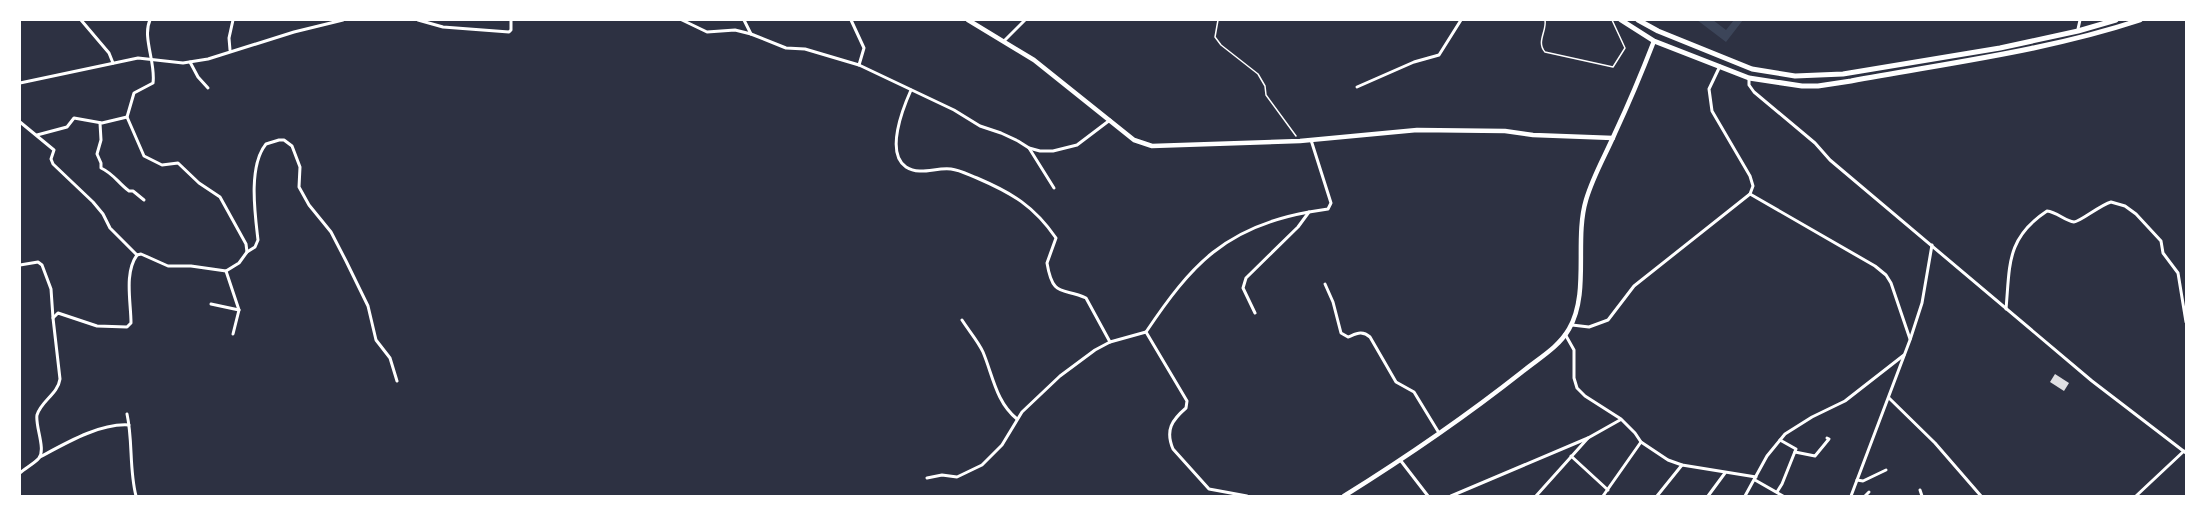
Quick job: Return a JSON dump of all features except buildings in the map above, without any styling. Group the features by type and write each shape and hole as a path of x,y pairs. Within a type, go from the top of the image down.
{"highway":[{"path":"1621,20 1654,41 1749,78 1818,86 2045,46 2140,20"},
{"path":"1638,20 1658,31 1752,69 1795,76 1843,74 2000,48 2116,20"},
{"path":"1654,41 1658,31"},
{"path":"1749,78 1752,69"}],"main road":[{"path":"968,20 1034,60 1134,140 1152,146 1300,141 1418,130 1505,131 1533,135 1612,138"},
{"path":"1344,496 1401,461 1439,432 1475,409 1551,351 1565,334 1571,325 1580,290 1580,239 1583,212 1595,174 1654,41"}],"street":[{"path":"81,20 109,53 113,63"},
{"path":"150,20 147,30 153,59 153,83 134,93 127,117 144,156 162,165 178,163 199,183 220,197 246,244 247,252"},
{"path":"230,51 229,38 233,20"},
{"path":"20,83 138,58 183,63 208,59 344,20"},
{"path":"418,20 443,27 509,32 511,20"},
{"path":"682,20 707,32 735,30 786,48 805,49 859,65 954,110 980,126 1040,151 1053,151 1077,145 1111,120"},
{"path":"744,20 751,34"},
{"path":"851,20 864,48 859,65"},
{"path":"1004,40 1025,20"},
{"path":"1357,87 1414,62 1439,55 1461,20"},
{"path":"2078,30 2080,20"},
{"path":"190,62 198,77 208,88"},
{"path":"1571,325 1589,327 1608,320 1634,286 1750,194 1753,186 1750,176 1712,111 1709,89 1720,66"},
{"path":"1749,78 1749,85 1754,92 1815,143 1830,160 2112,397 2185,452 2136,496"},
{"path":"910,90 898,122 897,156 901,163 914,171 955,169 999,187 1034,210 1056,238 1047,263 1056,287 1064,293 1086,298 1110,342"},
{"path":"36,135 67,127 74,118 100,123 127,117"},
{"path":"20,122 54,150 51,159 53,164 93,202 103,214 110,228 137,255 141,254 168,266 191,266 226,271 239,263 247,252 255,247 258,240 255,189 258,161 266,144 284,140 292,146 298,158 299,187 309,205 331,232 346,261 368,306 376,340 390,358 398,381"},
{"path":"100,123 101,140 97,154 101,168 118,179 119,184 144,200"},
{"path":"927,478 942,475 961,476 982,465 1002,445 1017,419 1060,376 1095,350 1110,342 1146,332 1191,270 1219,246 1271,221 1328,208 1331,203 1311,140"},
{"path":"1029,148 1054,188"},
{"path":"1750,194 1886,275 1891,283 1910,340"},
{"path":"2006,309 2011,256 2014,246 2024,233 2047,211 2071,222 2077,222 2093,209 2111,202 2125,206 2136,214 2161,241 2163,253 2178,273 2187,322"},
{"path":"1255,314 1245,295 1244,282 1260,262 1298,227 1309,212"},
{"path":"1852,496 1906,354 1922,303 1932,244"},
{"path":"53,318 58,313 97,326 127,327 131,323 131,270 137,255"},
{"path":"20,265 38,262 42,265 51,289 60,379 57,389 41,407 36,418 41,452 39,458"},
{"path":"226,271 239,310 233,334"},
{"path":"1325,284 1333,302 1341,333 1348,337 1360,332 1370,337 1396,382 1414,392 1439,432"},
{"path":"211,304 239,310"},
{"path":"962,320 981,348 998,394 1006,408 1017,419"},
{"path":"1146,332 1186,400 1186,408 1172,420 1170,425 1170,444 1173,449 1209,489 1247,496"},
{"path":"1565,334 1574,350 1574,378 1577,387 1585,396 1621,419 1641,442 1668,459 1683,465 1756,479 1784,496"},
{"path":"1744,496 1756,479 1767,456 1785,434 1812,417 1845,401 1906,354"},
{"path":"1889,398 1935,443 1981,496"},
{"path":"127,414 130,463 136,496"},
{"path":"1450,496 1588,438 1621,419"},
{"path":"20,473 39,458 82,435 121,424 129,425"},
{"path":"1536,496 1588,438"},
{"path":"1795,452 1815,456 1829,439 1827,438"},
{"path":"1777,492 1796,449 1780,440"},
{"path":"1603,496 1641,442"},
{"path":"1571,456 1608,490"},
{"path":"1401,461 1428,496"},
{"path":"1657,496 1683,465"},
{"path":"1857,480 1863,481 1886,470"},
{"path":"1708,496 1725,472"},
{"path":"1920,490 1922,496"},
{"path":"1864,496 1869,492"}],"lane":[{"path":"1545,20 1546,26 1541,39 1541,47 1545,52 1613,67 1625,48 1612,20"}],"path":[{"path":"1218,20 1215,37 1221,45 1258,74 1266,95 1300,141"}],"shaded area":[{"path":"1697,20 1713,20 1726,30 1734,20 1743,20 1726,42"}]}
